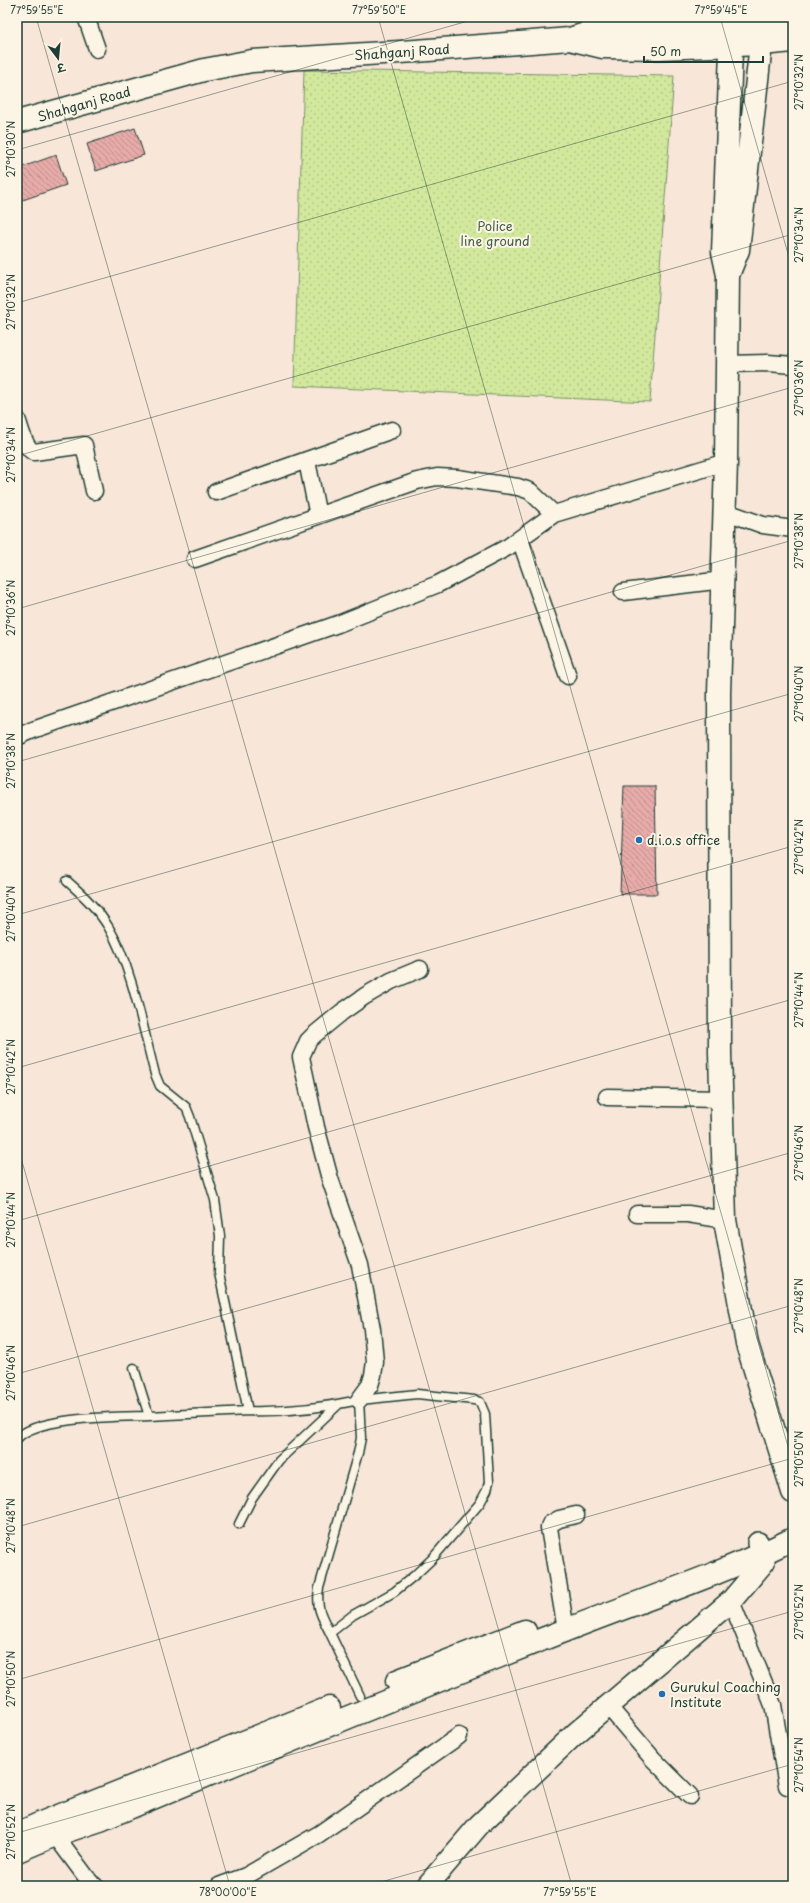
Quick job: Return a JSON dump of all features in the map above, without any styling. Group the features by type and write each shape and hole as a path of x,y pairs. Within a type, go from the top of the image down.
{"main road":[{"name":"Shahganj Road","path":"17,122 204,70 252,61 416,51 570,39 590,24 601,29 685,21 750,25 793,21"},
{"path":"570,39 603,47 659,48 750,25"},
{"path":"750,25 761,44"},
{"path":"728,275 738,250 761,44 750,25"},
{"path":"750,25 723,252 728,275 726,462 719,694 720,1053 725,1220 747,1344 793,1492"},
{"path":"761,44 793,41"},
{"path":"269,1742 360,1696 565,1623 698,1581 760,1548 793,1532 793,1539 760,1548"},
{"path":"17,1834 104,1808 269,1742 366,1709 565,1623"},
{"path":"17,1851 55,1835 104,1808"}],"street":[{"path":"86,17 97,49"},
{"path":"727,364 768,363 793,365"},
{"path":"17,419 26,445 30,451 34,452 84,446 94,491"},
{"path":"216,492 392,430"},
{"path":"307,461 318,516"},
{"path":"17,737 33,730 338,624 438,584 494,555 520,539 554,514 726,462"},
{"path":"195,558 417,481 437,477 457,478 518,487 530,491 554,514"},
{"path":"724,511 763,525 793,529"},
{"path":"520,539 568,676"},
{"path":"623,592 723,580"},
{"path":"359,1400 370,1385 373,1375 375,1362 372,1329 360,1266 330,1179 316,1127 301,1057 304,1048 311,1038 342,1012 365,996 391,981 420,969"},
{"path":"608,1097 722,1099"},
{"path":"637,1214 688,1214 725,1220"},
{"path":"565,1623 549,1528 551,1523 559,1519 576,1515"},
{"path":"427,1886 479,1825 575,1734 731,1601 764,1562 760,1548"},
{"path":"731,1601 773,1704 787,1786"},
{"path":"608,1706 653,1759 690,1796"},
{"path":"230,1885 265,1867 319,1834 459,1736"},
{"path":"55,1835 90,1882 95,1886"}],"lane":[{"path":"67,880 91,902 109,928 125,962 155,1074 160,1086 186,1107 190,1117 215,1200 220,1236 219,1273 248,1410"},
{"path":"134,1368 149,1416"},
{"path":"17,1439 27,1431 56,1422 96,1418 248,1410 277,1412 359,1400 417,1394 474,1400 480,1402 485,1414 489,1482 488,1490 480,1503 415,1575 394,1592 353,1615 330,1633"},
{"path":"359,1400 361,1438 358,1453 319,1588 317,1602 320,1613 360,1696"},
{"path":"238,1524 252,1498 279,1460 339,1404"}],"green space":[{"name":"Police line ground","path":"304,70 674,76 650,402 294,386"}],"building":[{"path":"135,128 144,155 96,171 87,144"},
{"path":"56,155 66,185 17,202 17,169"},
{"name":"d.i.o.s office","path":"624,786 655,786 657,894 620,894"}],"place":[{"name":"d.i.o.s office","path":"639,840"},
{"name":"Gurukul Coaching Institute","path":"662,1694"}]}
